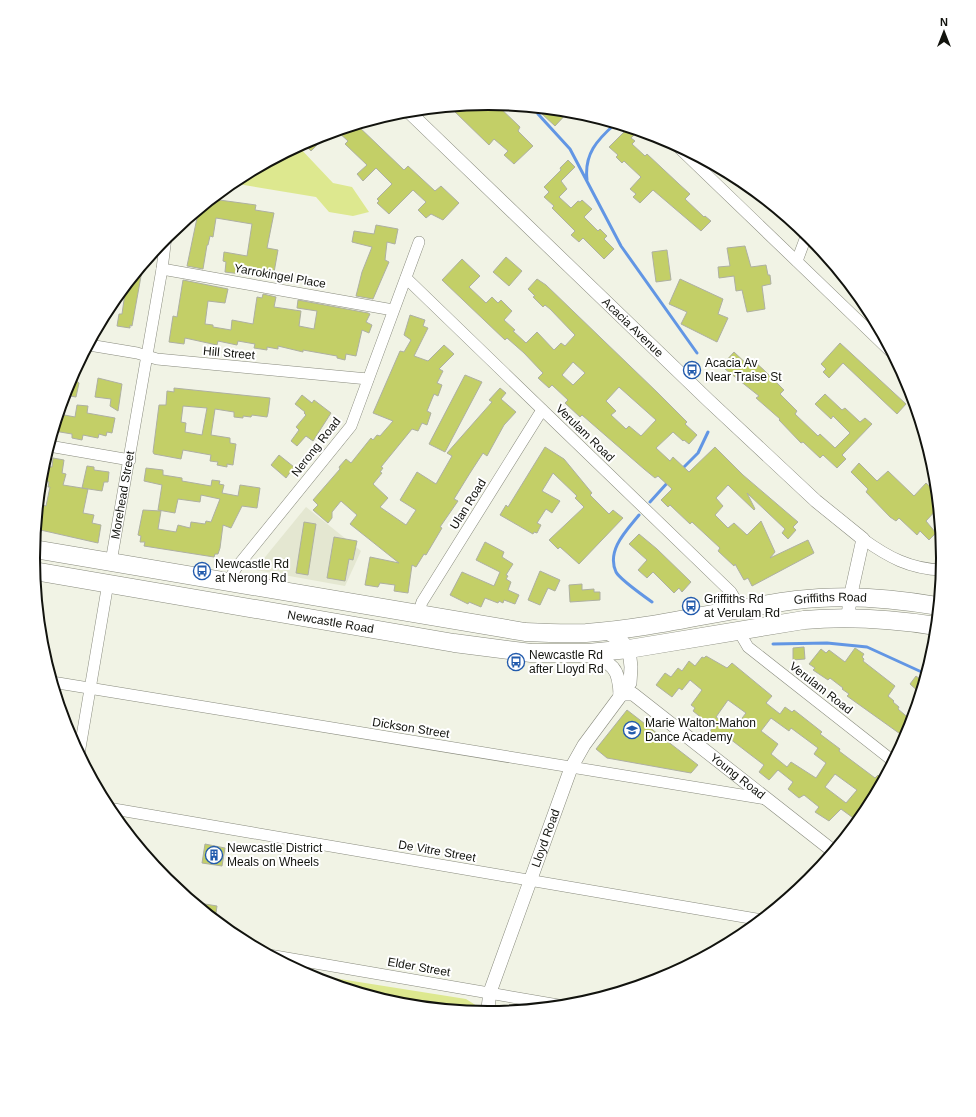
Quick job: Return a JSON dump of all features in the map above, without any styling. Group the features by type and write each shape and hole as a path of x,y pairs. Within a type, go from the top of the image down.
{"highway":[{"name":"Newcastle Road","path":"40,550 525,632 557,634 604,631"},
{"name":"Morehead Street","path":"108,583 111,562"},
{"name":"Newcastle Road","path":"40,572 494,649 532,653 588,653 629,649"},
{"path":"222,604 228,582"},
{"name":"Griffiths Road","path":"604,631 797,600 850,598 897,600 933,605"},
{"name":"Griffiths Road","path":"629,649 804,620 848,617 893,620 931,625"}],"street":[{"name":"Acacia Avenue","path":"414,117 708,400 816,501 863,539 887,556 905,564 925,569 936,570"},
{"path":"692,160 880,341"},
{"path":"797,261 804,241"},
{"name":"Nerong Road","path":"228,582 236,568 351,426 419,242"},
{"name":"Morehead Street","path":"111,562 130,460 165,249"},
{"name":"Yarrokingel Place","path":"162,269 393,310"},
{"name":"Verulam Road","path":"406,278 732,592 741,609"},
{"name":"Hill Street","path":"94,346 157,359 368,379"},
{"name":"Ulan Road","path":"418,614 422,602 542,410"},
{"path":"54,447 130,460"},
{"path":"848,617 850,598 863,539"},
{"name":"Morehead Street","path":"81,745 108,583"},
{"name":"Verulam Road","path":"738,630 748,648 889,758"},
{"path":"604,631 623,642 629,649"},
{"name":"Lloyd Road","path":"488,1006 490,992 532,880 571,768 584,745 630,681 629,649"},
{"path":"588,653 611,665 618,677 620,694"},
{"name":"Dickson Street","path":"58,683 766,799"},
{"name":"Young Road","path":"620,694 633,694 829,848"},
{"name":"De Vitre Street","path":"118,810 754,919"},
{"name":"Elder Street","path":"286,958 547,1003"}],"shaded area":[{"path":"306,507 361,551 345,586 256,570"}],"green space":[{"path":"303,151 333,183 352,187 369,212 353,216 329,212 316,197 241,185"},
{"path":"331,978 466,999 477,1006 430,1003 401,998 344,983"}],"building":[{"path":"454,111 503,111 520,127 518,131 533,146 514,164 504,155 508,151 494,139 489,145"},
{"path":"542,114 546,114 563,117 555,126"},
{"path":"361,129 404,170 408,166 435,191 441,186 459,203 443,220 431,214 426,218 418,210 426,202 413,190 389,214 377,203 379,201 377,199 392,184 376,168 363,181 357,174 367,165 345,144 348,141 341,135"},
{"path":"624,132 634,135 631,138 635,141 632,144 645,156 647,154 690,194 685,199 704,217 705,216 711,221 701,231 653,190 640,203 633,197 636,194 630,189 641,177 624,161 622,163 616,157 618,155 609,147"},
{"path":"317,145 311,151 309,149"},
{"path":"568,160 575,167 561,181 567,189 559,197 571,208 578,201 580,202 582,200 592,209 584,217 598,231 600,229 607,236 604,239 614,249 604,259 583,238 579,242 571,235 575,231 552,208 554,206 544,197 549,192 544,187 561,170 560,168"},
{"path":"219,200 256,205 255,210 274,213 267,248 278,250 273,278 225,272 226,262 223,261 224,252 247,256 252,224 216,218 213,237 210,236 207,245 203,269 187,266 197,219"},
{"path":"376,225 398,229 395,244 387,242 385,260 389,262 373,299 356,296 362,272 372,247 352,242 354,231 374,234"},
{"path":"745,246 751,267 766,265 768,275 770,275 771,284 762,286 765,309 747,312 742,290 736,291 734,276 719,278 718,267 730,266 727,248"},
{"path":"667,250 671,280 656,282 652,252"},
{"path":"506,257 522,271 509,286 493,272"},
{"path":"462,259 480,276 469,287 486,303 492,297 498,303 501,300 512,311 504,320 515,330 513,331 526,343 537,332 554,350 561,343 565,346 575,335 550,309 545,305 543,307 533,297 535,296 528,289 537,279 546,285 658,393 687,422 685,424 697,435 689,444 673,432 656,448 670,461 673,457 689,472 715,447 743,475 798,522 793,527 796,530 788,539 782,533 785,529 747,493 755,509 754,510 728,485 716,498 723,506 715,515 728,528 734,523 747,535 761,521 775,552 770,558 808,540 814,553 752,586 748,578 744,580 735,564 734,566 718,551 720,548 692,522 690,524 670,505 668,507 661,500 672,489 658,476 655,478 644,469 582,415 580,417 565,403 568,400 552,385 549,388 538,378 543,373 524,353 507,338 505,340 442,280","holes":["573,362 585,373 573,385 562,375","619,387 656,420 641,436 629,426 626,429 611,415 616,411 606,401"]},
{"path":"141,276 132,326 130,325 130,328 117,326 119,314 122,314 124,298"},
{"path":"680,279 723,299 718,314 728,318 717,342 681,324 687,312 669,304"},
{"path":"183,280 228,289 225,303 208,301 205,324 213,325 213,327 231,330 232,320 253,324 257,297 262,298 263,294 276,297 274,307 301,311 299,326 314,329 317,311 297,308 298,300 368,313 370,314 366,322 372,325 369,333 362,330 356,356 346,354 345,360 337,358 337,356 303,350 303,352 278,346 278,349 267,347 267,350 254,348 255,344 238,341 237,345 218,341 217,345 185,338 184,344 169,342 173,316 177,317"},
{"path":"410,315 425,320 423,326 428,328 414,356 428,361 444,345 454,354 439,369 443,371 437,383 442,385 438,396 434,394 427,411 431,413 427,425 422,423 418,431 412,429 381,467 383,468 380,472 382,473 373,484 388,498 380,507 406,525 416,510 400,500 417,472 436,484 452,456 447,453 492,402 489,400 500,388 506,393 501,399 516,412 504,425 487,456 483,453 470,473 454,499 458,501 440,527 442,528 426,555 424,554 416,567 412,565 408,593 394,591 395,585 380,583 378,587 365,585 370,557 399,563 350,524 357,515 341,501 332,512 332,518 328,523 313,510 318,505 313,500 340,469 339,467 346,459 351,463 371,438 373,440 377,435 380,436 393,421 373,413 400,351 404,352 411,340 404,335"},
{"path":"840,343 906,404 897,414 843,363 829,378 823,372 826,369 821,364"},
{"path":"734,352 750,367 755,362 765,371 784,390 780,394 797,411 795,414 818,436 820,434 835,448 850,433 833,416 831,419 815,404 825,394 842,410 845,408 860,422 865,418 872,424 842,455 846,459 837,468 823,455 820,458 803,442 801,443 779,420 780,419 756,398 759,396 725,369 727,366 724,363"},
{"path":"465,375 482,382 445,452 429,444"},
{"path":"98,378 122,384 118,411 110,406 111,399 95,397"},
{"path":"77,381 79,383 76,397 71,396"},
{"path":"174,388 270,398 268,413 267,417 252,415 251,417 243,416 243,418 234,417 234,412 215,409 211,435 230,438 230,443 236,444 233,465 227,464 227,467 217,465 218,462 210,461 211,455 183,450 181,459 154,454 159,405 166,405 167,391 174,392","holes":["183,406 207,408 202,435 185,432 186,423 181,422"]},
{"path":"302,395 312,403 314,400 331,413 313,441 306,436 297,446 291,441 299,430 296,427 306,415 304,413 305,412 295,404"},
{"path":"77,405 88,406 87,413 115,418 112,433 107,432 106,436 99,434 98,438 83,435 82,440 72,438 72,434 58,432 64,415 75,417"},
{"path":"545,447 564,459 592,493 590,495 609,514 613,510 623,518 579,564 560,547 558,549 549,540 584,507 575,498 577,496 553,473 542,491 560,501 552,513 546,509 537,523 541,525 537,533 534,532 533,534 500,515 506,505 508,507"},
{"path":"279,455 294,467 286,478 271,465"},
{"path":"53,458 64,460 62,473 66,474 63,485 88,489 83,513 94,515 92,523 101,525 98,543 41,530 43,505 46,506 50,487 48,487 49,482 47,482 49,471 50,467 52,467"},
{"path":"859,463 877,481 888,471 914,496 926,483 930,486 933,513 926,521 935,534 929,540 920,531 917,535 899,518 896,521 890,517 866,492 868,489 851,472"},
{"path":"87,466 94,467 94,470 109,472 108,482 104,482 102,491 82,488"},
{"path":"146,468 163,470 163,475 182,478 182,481 211,486 212,480 220,481 219,484 224,485 222,493 238,496 240,485 260,488 257,508 242,506 231,528 223,525 220,548 218,554 215,554 214,557 144,546 145,542 140,542 141,536 138,535 143,510 161,511 158,529 176,532 178,525 190,528 191,522 205,524 206,521 211,522 220,499 201,495 200,502 178,499 175,513 158,510 162,485 144,481"},
{"path":"304,522 316,524 308,575 296,573"},
{"path":"639,534 691,582 682,592 679,588 674,593 653,572 647,578 638,570 647,560 629,544"},
{"path":"334,537 357,541 353,560 349,559 345,581 327,578"},
{"path":"485,542 504,552 502,557 513,564 506,575 508,576 506,579 511,582 508,590 519,595 515,604 504,600 503,603 499,601 498,603 485,598 481,607 469,602 468,604 450,595 462,572 494,586 500,572 476,560"},
{"path":"540,571 560,580 555,591 548,588 540,605 528,600"},
{"path":"582,584 582,590 594,589 594,592 600,592 600,600 570,602 569,585"},
{"path":"804,647 805,659 793,660 793,648"},
{"path":"855,648 864,654 862,657 864,659 863,661 895,686 888,696 899,707 898,709 907,717 900,734 847,696 849,694 830,678 828,680 813,670 815,668 809,664 821,649 826,653 829,650 845,662"},
{"path":"706,656 727,668 732,663 772,696 766,703 780,714 785,707 792,712 794,710 822,732 820,734 840,749 839,751 875,778 878,775 880,776 853,817 841,809 829,821 815,812 819,807 804,795 799,798 788,789 793,782 778,770 769,780 759,772 764,765 725,735 719,742 708,734 713,727 693,711 695,708 691,705 702,690 690,680 682,690 679,688 672,697 656,685 665,673 671,677 678,668 682,671 689,661 695,666 702,657 704,658","holes":["728,700 746,713 733,730 716,717","771,718 789,731 791,728 818,748 814,754 826,763 816,778 791,762 787,767 771,754 778,744 761,731","835,774 857,790 846,803 825,787"]},
{"path":"916,676 920,679 916,690 910,684"},
{"name":"Marie Walton-Mahon Dance Academy","path":"627,710 698,765 691,773 607,758 596,749"},
{"name":"Newcastle District Meals on Wheels","path":"205,844 225,848 222,866 202,863"},
{"path":"203,904 217,906 216,915"}],"waterway":[{"path":"538,114 570,149 621,246 697,353"},
{"path":"587,180 588,163 593,148 611,128"},
{"path":"682,469 698,453 708,432"},
{"path":"650,502 669,481"},
{"path":"639,515 619,541 614,556 614,564 618,575 652,602"},
{"path":"773,644 827,643 867,647 921,672"}],"place":[{"name":"Acacia Av Near Traise St","path":"692,370"},
{"name":"Newcastle Rd at Nerong Rd","path":"202,571"},
{"name":"Griffiths Rd at Verulam Rd","path":"691,606"},
{"name":"Newcastle Rd after Lloyd Rd","path":"516,662"},
{"name":"Marie Walton-Mahon Dance Academy","path":"632,730"},
{"name":"Newcastle District Meals on Wheels","path":"214,855"}]}
